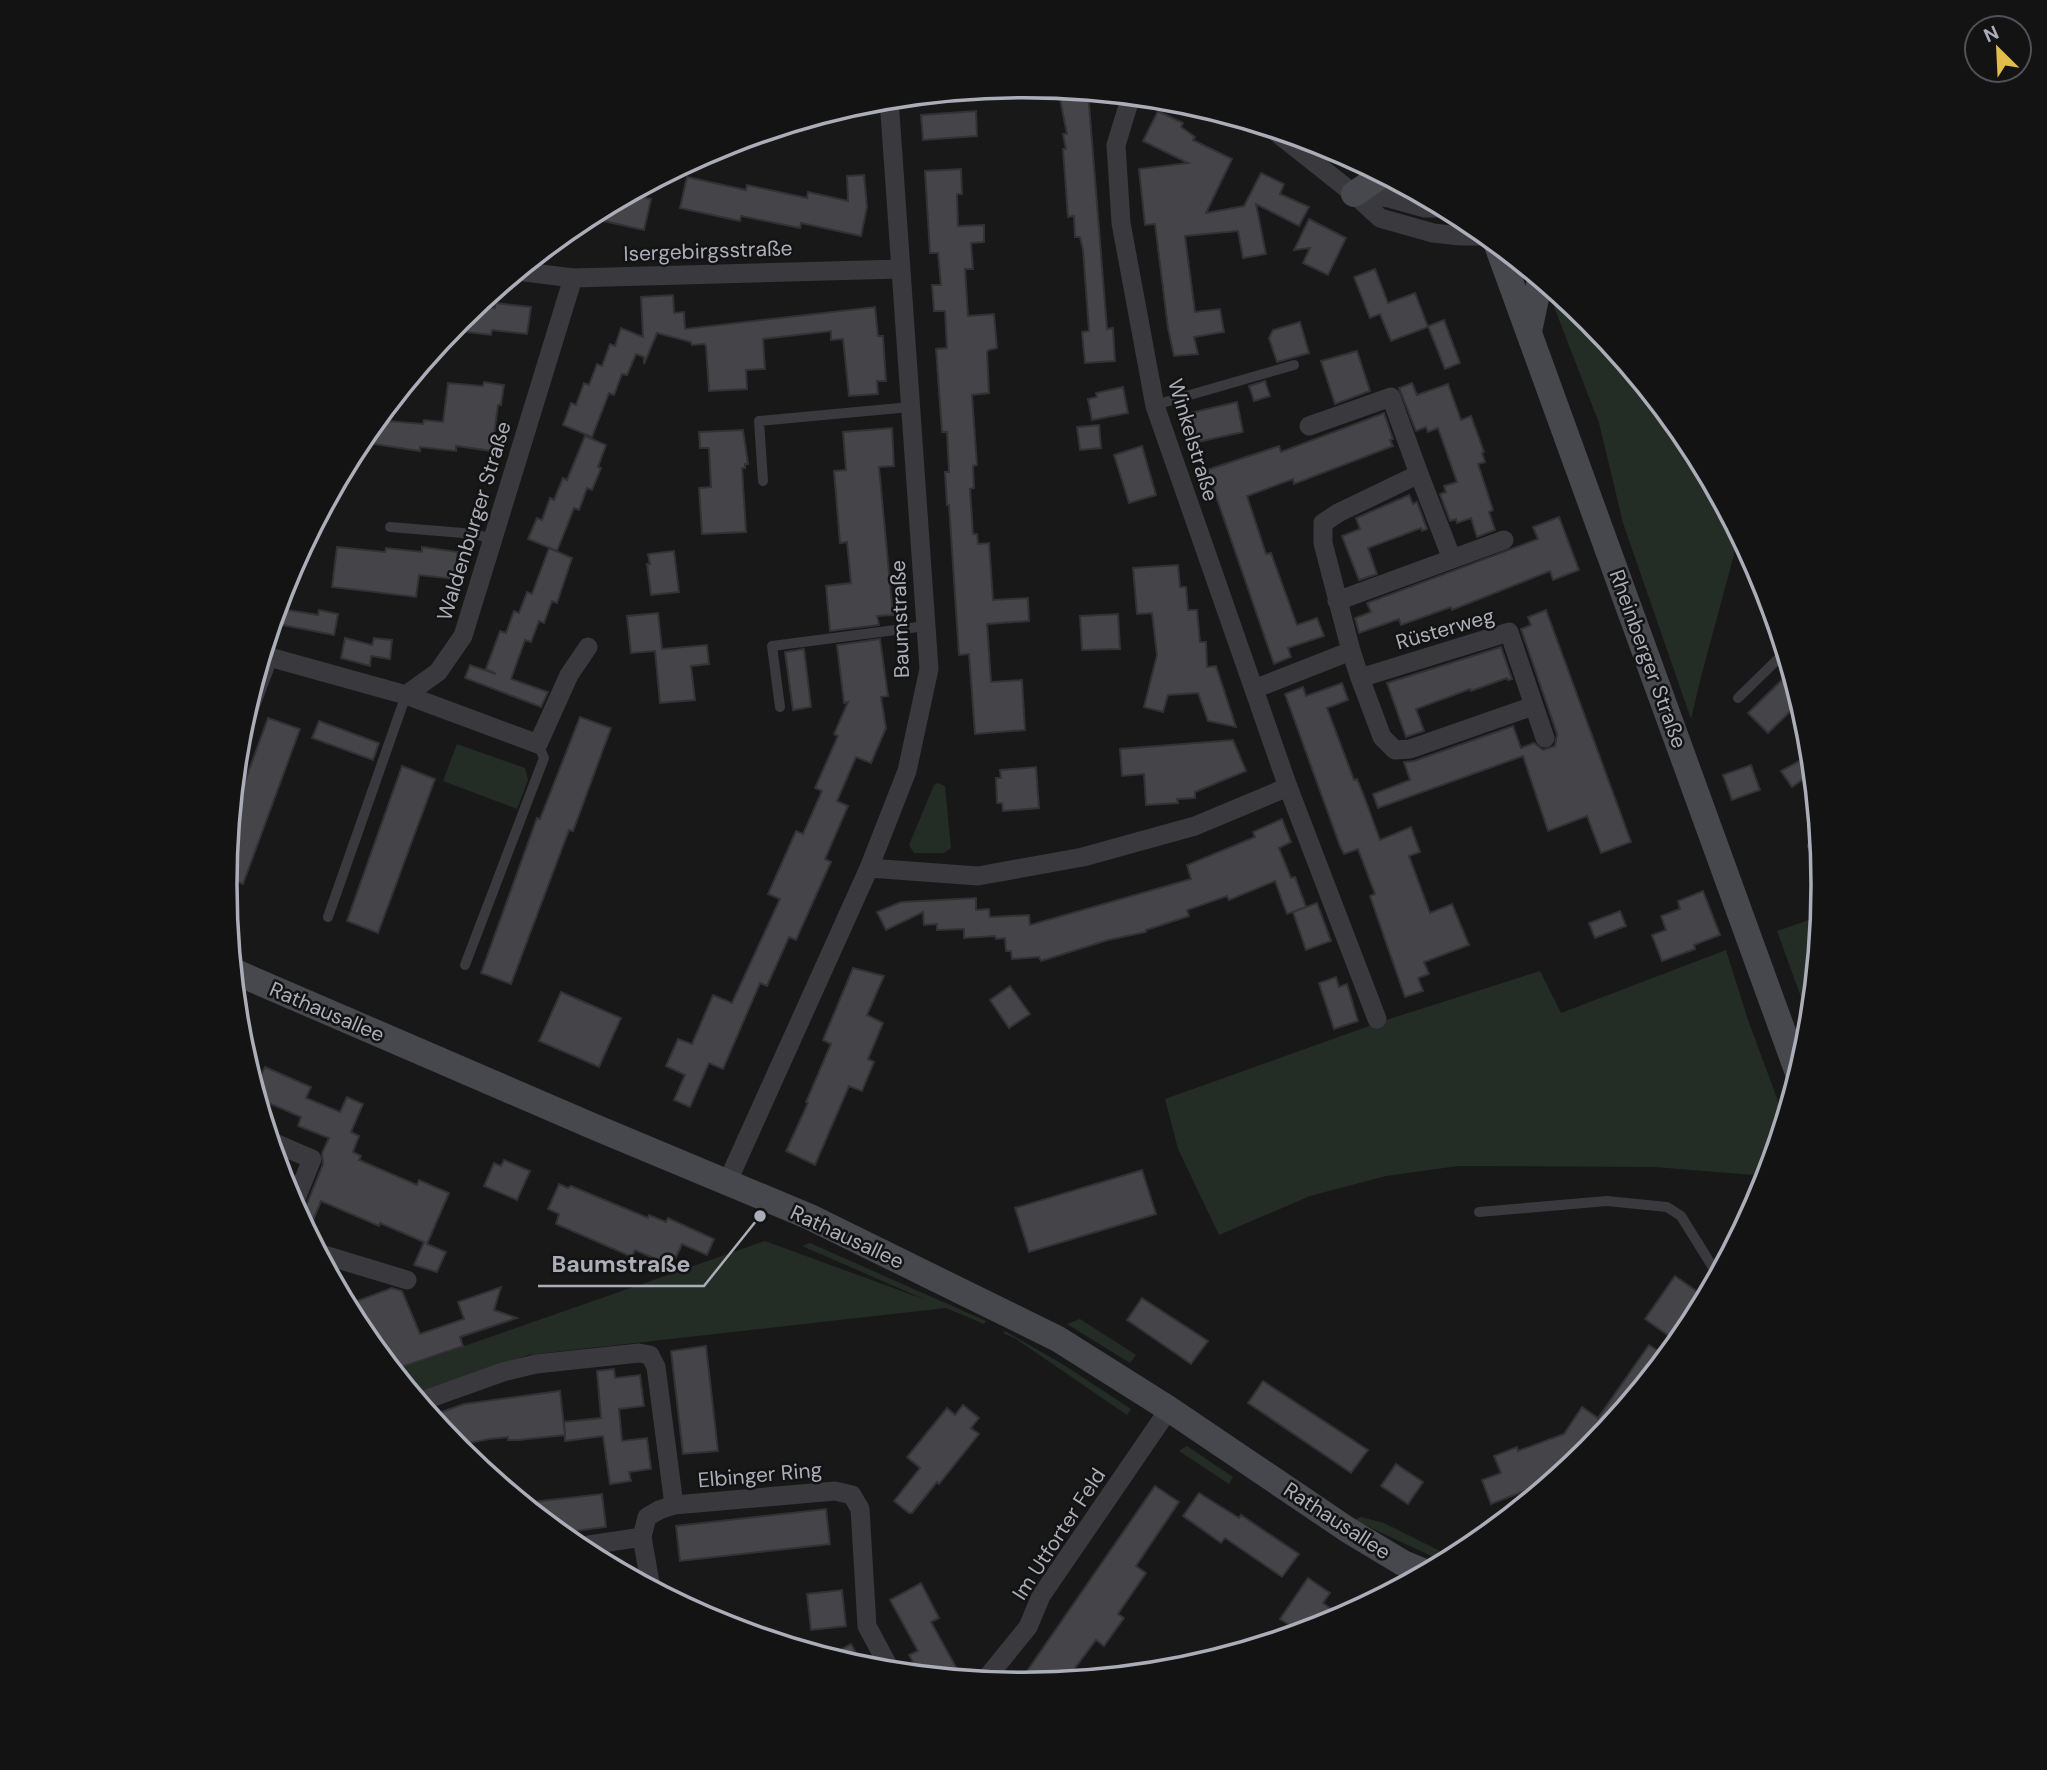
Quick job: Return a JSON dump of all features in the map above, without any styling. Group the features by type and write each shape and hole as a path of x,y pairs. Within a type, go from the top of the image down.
{"street":[{"name":"Winkelstraße","path":"1128,105 1116,145 1121,223 1155,405 1289,786 1377,1019"},
{"name":"Baumstraße","path":"727,1183 869,868 907,771 929,669 890,110"},
{"path":"1294,147 1380,218 1433,233 1466,235"},
{"path":"1354,194 1374,180"},
{"path":"1354,194 1389,198 1425,208"},
{"name":"Rheinberger Straße","path":"1503,261 1791,1055"},
{"name":"Isergebirgsstraße","path":"530,273 573,278 900,269"},
{"name":"Waldenburger Straße","path":"406,695 438,672 463,636 573,278"},
{"path":"1529,332 1538,290"},
{"path":"1309,426 1391,397 1452,559"},
{"path":"1419,474 1323,523 1323,543 1337,601 1351,651 1382,737 1395,750 1410,749 1533,706"},
{"path":"1337,601 1504,540"},
{"name":"Rüsterweg","path":"1360,678 1509,632 1545,738"},
{"path":"270,658 406,695 538,744 569,674 588,646"},
{"path":"1254,689 1351,651"},
{"path":"869,868 978,876 1083,857 1195,826 1289,786"},
{"name":"Rathausallee","path":"242,975 810,1217 1058,1339 1169,1409 1348,1531 1415,1568"},
{"path":"281,1147 312,1159 299,1192"},
{"path":"331,1257 407,1280"},
{"path":"428,1399 503,1372 536,1364 639,1353 650,1355 656,1367 674,1505"},
{"name":"Im Utforter Feld","path":"993,1671 1028,1627 1041,1596 1169,1409"},
{"name":"Elbinger Ring","path":"642,1537 646,1517 674,1505 835,1491 852,1495 860,1509 867,1626 885,1659"},
{"path":"594,1544 642,1537 649,1577"}],"lane":[{"path":"1155,405 1294,365"},
{"path":"762,481 759,421 910,407"},
{"path":"390,527 475,534 492,539"},
{"path":"780,707 772,646 926,626"},
{"path":"1738,698 1777,659"},
{"path":"328,917 406,695"},
{"path":"465,965 544,758 538,744"},
{"path":"1479,1212 1607,1201 1667,1207 1681,1216 1712,1266"}],"shaded area":[{"path":"1553,304 1615,366 1648,406 1705,492 1735,550 1691,719 1623,523 1599,423"},
{"path":"457,744 525,768 528,780 517,809 443,781"},
{"path":"938,783 945,786 951,848 944,853 914,853 909,845 934,785"},
{"path":"1810,920 1801,997 1777,931"},
{"path":"1726,950 1779,1104 1755,1175 1654,1167 1458,1166 1386,1176 1310,1196 1219,1235 1178,1149 1165,1099 1383,1021 1540,971 1561,1013"},
{"path":"765,1241 926,1300 802,1246 810,1243 986,1321 984,1324 946,1308 528,1355 423,1393 402,1368"},
{"path":"1080,1319 1136,1355 1130,1363 1067,1324"},
{"path":"1005,1331 1064,1365 1131,1409 1127,1415 1016,1339 1003,1333"},
{"path":"1187,1446 1233,1477 1229,1484 1179,1451"},
{"path":"1361,1517 1384,1523 1441,1552 1433,1557 1354,1520"}],"building":[{"path":"1060,99 1089,101 1107,329 1113,328 1115,361 1085,363 1082,332 1089,331 1083,250 1080,237 1075,237 1074,216 1068,217 1063,149 1066,149 1063,134 1067,134"},
{"path":"976,111 977,136 923,140 921,115"},
{"path":"1158,111 1183,123 1181,127 1195,137 1193,140 1232,159 1206,213 1244,206 1261,173 1284,184 1280,194 1309,207 1299,226 1256,204 1266,254 1243,258 1238,231 1185,236 1195,312 1220,309 1224,332 1194,337 1198,354 1174,356 1155,224 1145,225 1139,169 1188,163 1143,141"},
{"path":"961,169 962,194 957,194 958,226 984,225 984,242 971,243 973,269 965,269 968,316 994,314 997,348 987,352 989,393 972,395 977,465 973,466 974,488 970,489 973,534 977,534 978,544 989,543 993,600 1028,598 1029,621 987,624 991,682 1022,680 1025,730 975,734 969,654 959,655 945,472 949,472 947,432 942,432 936,349 947,348 945,311 934,311 932,285 941,285 938,253 930,253 925,171"},
{"path":"864,175 867,207 861,236 801,223 800,228 741,216 740,221 680,208 687,177 746,190 747,185 807,198 808,192 848,201 847,176"},
{"path":"642,197 651,199 644,230 602,221"},
{"path":"1309,219 1346,238 1328,275 1303,263 1310,248 1294,250"},
{"path":"1375,269 1388,303 1415,293 1428,327 1391,341 1380,314 1370,318 1354,277"},
{"path":"673,295 674,313 684,312 685,329 875,307 878,336 883,336 886,381 877,381 878,394 849,396 843,339 831,340 831,331 763,339 765,369 746,370 747,389 709,391 706,346 692,345 691,342 657,333 644,364 644,357 636,354 627,375 622,374 614,395 609,393 592,437 563,425 571,403 576,405 584,383 589,385 597,364 602,366 610,344 615,346 621,328 643,337 641,297"},
{"path":"495,303 531,307 527,334 492,330 491,335 464,332 490,307 495,308"},
{"path":"1444,320 1460,363 1445,369 1428,326"},
{"path":"1300,322 1309,353 1277,362 1269,338 1273,330"},
{"path":"1357,351 1370,391 1335,404 1321,361"},
{"path":"1265,381 1270,396 1254,401 1249,386"},
{"path":"484,382 504,385 501,405 498,405 492,451 456,446 456,451 420,447 420,451 372,444 388,421 423,424 424,420 443,422 448,383 483,386"},
{"path":"1412,383 1417,395 1448,384 1461,420 1471,416 1484,452 1485,462 1478,464 1493,510 1489,512 1495,530 1477,537 1471,518 1457,523 1456,519 1450,521 1440,494 1446,492 1444,486 1457,482 1438,428 1428,432 1426,427 1416,431 1399,388"},
{"path":"1123,387 1128,413 1092,420 1088,399 1097,397 1096,393"},
{"path":"1237,402 1243,432 1193,443 1186,414"},
{"path":"1384,413 1393,446 1294,484 1293,479 1247,496 1266,554 1271,553 1297,625 1317,618 1324,636 1288,648 1291,657 1274,664 1207,470 1279,446 1281,452"},
{"path":"1099,425 1101,448 1080,450 1077,427"},
{"path":"892,428 894,466 879,467 893,615 877,616 879,625 830,631 826,586 851,583 847,542 840,543 834,471 846,470 843,432"},
{"path":"743,430 748,464 742,468 746,532 702,534 699,488 711,487 709,448 700,448 699,432"},
{"path":"585,436 606,445 598,467 601,468 592,490 587,488 579,510 574,508 557,551 528,539 537,518 542,520 550,498 554,500 563,478 567,480"},
{"path":"1142,446 1156,495 1129,503 1114,455"},
{"path":"1409,495 1413,504 1417,502 1427,529 1422,531 1421,528 1368,548 1377,574 1359,580 1342,536 1360,529 1356,518"},
{"path":"1559,517 1579,570 1553,580 1550,571 1452,610 1451,607 1401,625 1399,619 1359,633 1355,618 1371,612 1367,603 1538,539 1533,527"},
{"path":"337,547 385,552 386,548 422,552 422,547 458,552 454,579 419,575 416,597 332,587"},
{"path":"549,548 572,558 557,603 552,601 544,623 539,621 531,642 525,640 511,679 548,692 541,707 465,678 470,665 496,674 486,669 500,631 506,633 514,611 519,613 527,592 532,594"},
{"path":"674,551 679,592 651,595 648,554"},
{"path":"1178,565 1180,587 1186,587 1188,610 1197,610 1200,642 1206,642 1207,667 1216,666 1236,727 1208,721 1198,693 1168,695 1163,712 1144,707 1157,655 1152,613 1137,614 1133,568"},
{"path":"286,610 318,615 319,610 338,614 334,635 281,625"},
{"path":"1546,610 1631,842 1601,853 1587,816 1548,831 1523,756 1378,808 1373,794 1410,780 1404,762 1414,761 1513,726 1521,748 1534,743 1543,750 1555,746 1557,734 1521,629 1531,625 1528,617"},
{"path":"658,613 662,649 707,645 709,664 691,666 695,700 660,703 655,651 631,653 627,616"},
{"path":"1118,614 1120,649 1082,650 1080,616"},
{"path":"345,638 372,645 374,638 392,640 390,659 371,656 370,666 341,658"},
{"path":"880,639 888,696 881,697 886,728 871,763 856,757 837,801 848,806 825,859 831,862 796,940 789,937 767,986 760,983 723,1069 709,1063 690,1107 674,1100 685,1075 666,1066 678,1039 692,1044 713,995 732,1003 780,899 768,894 796,831 803,834 822,791 815,788 838,736 834,734 848,702 844,703 837,645"},
{"path":"1501,647 1512,679 1507,678 1471,691 1470,689 1416,709 1424,731 1406,737 1387,683"},
{"path":"804,649 811,707 793,710 785,652"},
{"path":"1783,679 1791,711 1768,733 1748,713"},
{"path":"1342,683 1348,700 1327,708 1380,840 1411,827 1420,852 1409,856 1430,913 1452,904 1469,945 1424,962 1429,974 1418,978 1423,991 1405,997 1370,896 1375,894 1358,849 1344,854 1340,846 1285,694 1303,687 1306,696"},
{"path":"580,717 611,728 511,984 481,973 537,818 540,819"},
{"path":"268,718 300,729 243,884 237,882 242,788"},
{"path":"319,721 379,743 373,760 312,738"},
{"path":"1233,740 1246,771 1195,792 1195,798 1177,799 1178,803 1146,805 1144,774 1122,776 1120,749"},
{"path":"1800,760 1803,779 1792,787 1781,771"},
{"path":"1751,765 1760,790 1732,800 1723,775"},
{"path":"402,766 435,779 378,933 347,921"},
{"path":"1036,767 1039,808 1003,811 1002,803 997,803 996,778 1001,778 1000,770"},
{"path":"1282,819 1291,842 1279,848 1291,878 1295,877 1306,907 1287,914 1275,881 1229,900 1227,896 1187,910 1189,916 1146,932 1108,940 1041,961 1039,957 1012,959 1011,951 1006,951 1005,938 964,938 964,929 937,930 937,924 924,925 923,912 886,930 877,912 901,902 976,898 976,910 989,909 990,917 1029,915 1030,925 1191,879 1187,865 1255,837 1253,832"},
{"path":"1703,891 1720,935 1694,945 1695,949 1662,961 1652,935 1666,930 1661,916 1680,909 1678,901"},
{"path":"1317,903 1331,941 1306,950 1293,912"},
{"path":"1620,911 1626,926 1595,938 1589,923"},
{"path":"853,968 884,976 867,1015 883,1023 868,1059 874,1062 862,1091 849,1086 815,1165 786,1151 831,1044 823,1040"},
{"path":"1336,977 1339,987 1347,984 1358,1021 1334,1029 1319,983"},
{"path":"1010,986 1030,1014 1009,1028 990,1000"},
{"path":"561,992 621,1018 599,1067 539,1041"},
{"path":"265,1067 311,1087 306,1098 340,1112 347,1097 363,1104 351,1132 359,1136 353,1152 361,1156 359,1160 417,1185 419,1180 449,1193 427,1244 446,1252 437,1272 414,1265 424,1242 380,1223 379,1226 321,1201 313,1222 306,1207 323,1164 322,1153 329,1138 298,1126 301,1117 267,1102 260,1076"},
{"path":"504,1160 530,1171 517,1200 484,1186 494,1163 501,1166"},
{"path":"1142,1170 1156,1214 1029,1252 1015,1208"},
{"path":"559,1184 568,1188 571,1186 648,1218 649,1215 666,1222 668,1218 714,1239 707,1255 682,1244 672,1266 635,1250 632,1257 556,1224 559,1214 548,1209"},
{"path":"1675,1276 1697,1292 1668,1335 1645,1319"},
{"path":"501,1287 494,1310 517,1318 460,1337 463,1346 402,1367 356,1301 392,1288 402,1291 420,1334 464,1319 458,1302"},
{"path":"1142,1298 1208,1341 1191,1364 1127,1320"},
{"path":"1649,1345 1658,1351 1615,1404 1542,1477 1526,1491 1491,1504 1482,1480 1501,1473 1494,1456 1517,1447 1518,1451 1564,1434 1582,1407 1598,1418"},
{"path":"706,1346 718,1451 683,1454 671,1351"},
{"path":"614,1369 615,1378 640,1375 644,1406 619,1409 622,1441 647,1438 651,1469 629,1472 631,1481 610,1484 603,1436 565,1441 564,1422 601,1418 597,1371"},
{"path":"1263,1381 1368,1450 1351,1473 1248,1403"},
{"path":"560,1391 565,1435 518,1440 508,1440 508,1437 469,1443 440,1412 464,1404"},
{"path":"963,1405 979,1418 971,1428 979,1434 939,1484 937,1482 912,1513 909,1513 894,1501 920,1468 907,1457 947,1408 955,1415"},
{"path":"1396,1464 1423,1482 1408,1504 1381,1486"},
{"path":"1155,1486 1179,1502 1136,1566 1146,1573 1118,1614 1124,1618 1104,1646 1096,1640 1073,1670 1026,1672"},
{"path":"1199,1493 1239,1518 1241,1515 1299,1554 1282,1577 1225,1538 1221,1543 1183,1516"},
{"path":"602,1494 606,1527 575,1531 535,1502"},
{"path":"826,1509 830,1544 680,1561 676,1526"},
{"path":"1308,1578 1330,1593 1323,1603 1331,1609 1289,1625 1280,1619"},
{"path":"921,1583 939,1618 931,1622 957,1669 914,1664 909,1655 918,1651 890,1600"},
{"path":"842,1590 846,1626 811,1630 807,1594"},
{"path":"851,1644 856,1654 840,1650"}],"place":[{"name":"Baumstraße","path":"760,1216"}]}
